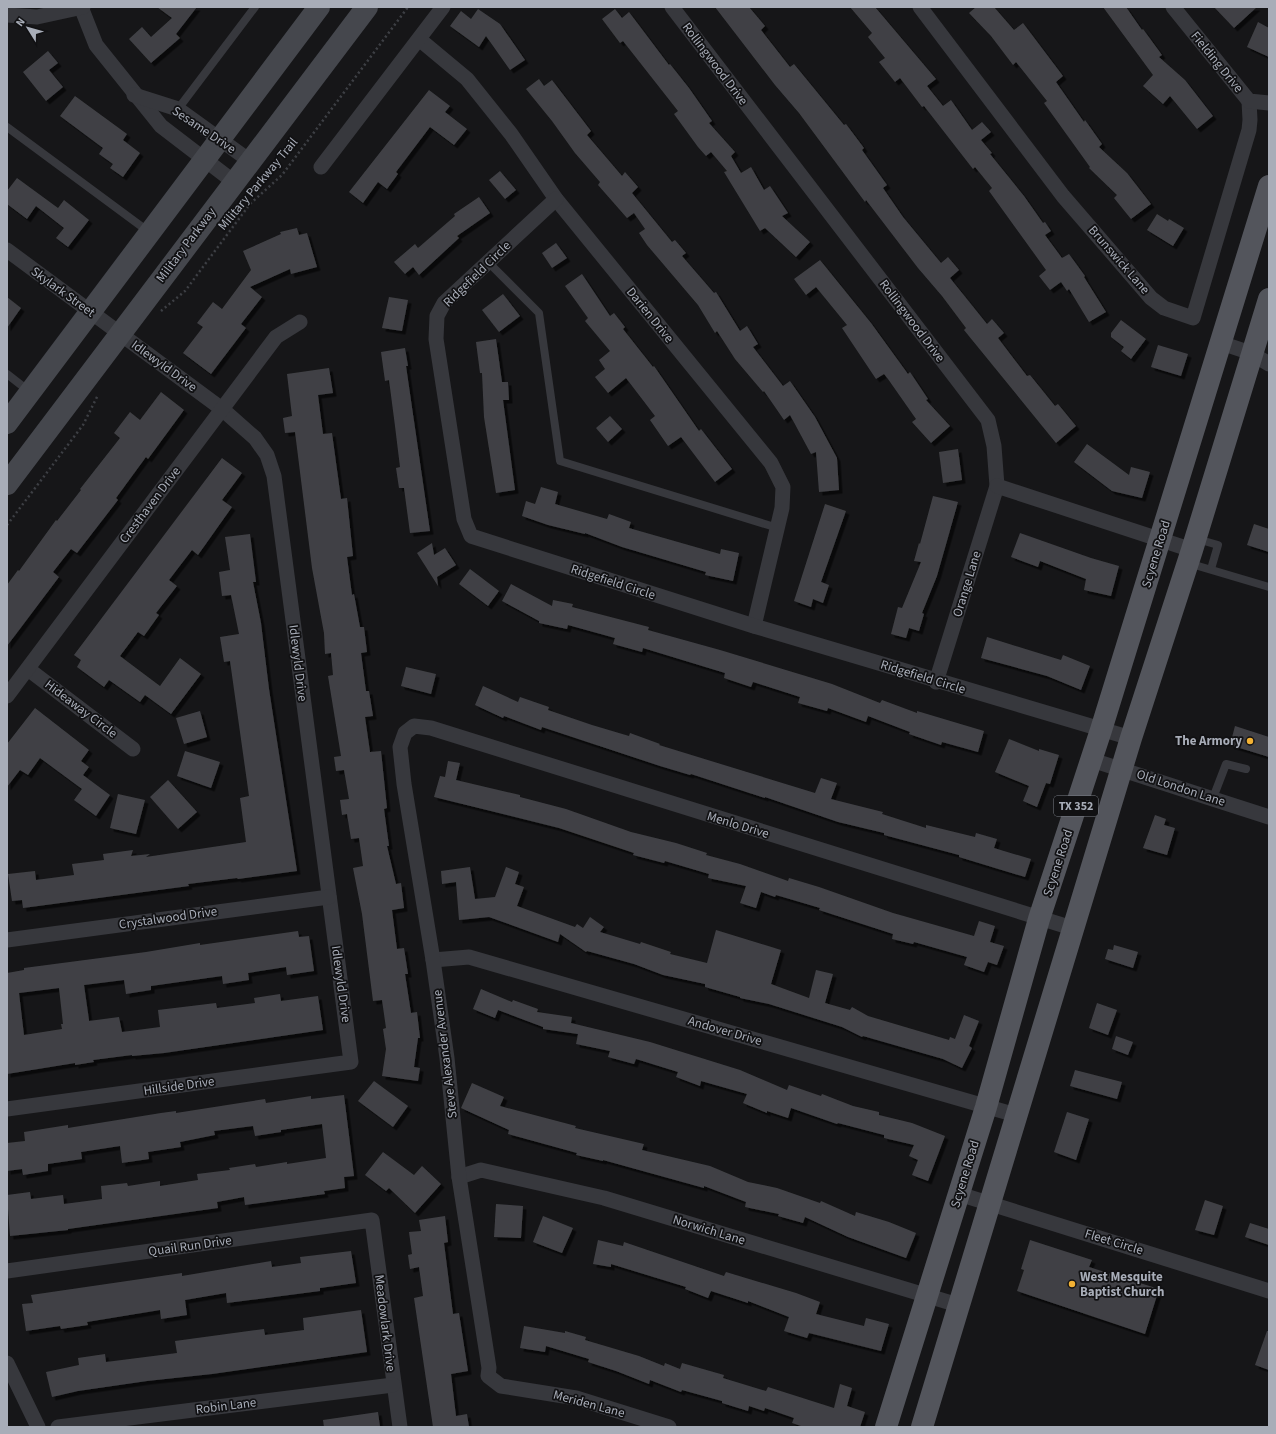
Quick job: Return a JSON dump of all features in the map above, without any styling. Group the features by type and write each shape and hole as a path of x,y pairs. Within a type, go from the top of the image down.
{"main road":[{"path":"7,423 319,7"},
{"name":"Military Parkway","path":"8,481 367,7"},
{"name":"Scyene Road","path":"886,1427 986,1107 1039,919 1102,730 1269,186"},
{"name":"TX 352","path":"922,1427 1072,928 1131,738 1191,550 1260,359 1269,299"}],"street":[{"name":"Sesame Drive","path":"82,7 96,45 160,126 234,182"},
{"path":"7,15 37,18 82,7"},
{"path":"321,167 442,7"},
{"name":"Rollingwood Drive","path":"672,7 988,420 994,446 997,486"},
{"name":"Brunswick Lane","path":"920,7 1063,196 1151,298 1164,308 1193,318 1249,130 1249,101"},
{"name":"Fielding Drive","path":"1173,7 1249,101 1269,103"},
{"name":"Darien Drive","path":"419,38 467,79 511,134 556,199 771,463 783,487 782,508 754,626"},
{"name":"Sesame Drive","path":"134,95 178,109 250,161"},
{"name":"Ridgefield Circle","path":"556,199 444,303 437,316 438,347 464,519 470,536 936,682 1131,738"},
{"name":"Skylark Street","path":"7,250 120,333"},
{"name":"Cresthaven Drive","path":"7,696 276,337 300,322"},
{"name":"Idlewyld Drive","path":"120,333 222,409 255,438 267,455 274,476 351,1062"},
{"path":"1221,343 1260,359"},
{"path":"997,486 1191,550"},
{"name":"Orange Lane","path":"936,682 997,486"},
{"name":"Hideaway Circle","path":"28,668 133,749"},
{"name":"Menlo Drive","path":"405,733 414,726 431,728 1039,919 1072,928"},
{"name":"Steve Alexander Avenue","path":"405,733 400,747 404,784 434,960 447,1058 459,1177 489,1368 488,1376"},
{"name":"Old London Lane","path":"1092,760 1122,768 1269,817"},
{"name":"Crystalwood Drive","path":"7,940 329,897"},
{"name":"Andover Drive","path":"434,960 469,957 1016,1115"},
{"name":"Hillside Drive","path":"7,1109 351,1062"},
{"name":"Norwich Lane","path":"459,1177 481,1170 604,1198 958,1305"},
{"name":"Fleet Circle","path":"959,1194 1269,1291"},
{"name":"Quail Run Drive","path":"7,1271 372,1220"},
{"name":"Meadowlark Drive","path":"372,1220 393,1385 400,1427"},
{"path":"7,1363 38,1427"},
{"name":"Meriden Lane","path":"488,1376 501,1386 576,1398 668,1427"},
{"name":"Robin Lane","path":"58,1427 393,1385"}],"lane":[{"path":"178,109 255,7"},
{"path":"7,127 149,232"},
{"path":"488,262 539,313 560,461 778,528"},
{"path":"7,374 30,392"},
{"path":"1191,550 1218,545 1211,569"},
{"path":"1191,550 1211,569 1269,587"},
{"path":"1213,798 1226,764 1246,769"}],"path":[{"name":"Military Parkway Trail","path":"157,315 185,291 250,204 282,175 408,7"},
{"path":"7,525 83,425 99,393"}],"building":[{"path":"157,7 197,7 176,34 180,38 151,63 129,39 142,27 151,37 172,18"},
{"path":"715,7 749,7 765,26 761,30 790,67 794,64 844,125 846,124 864,148 862,150 887,185 883,188 903,217 941,263 948,257 959,270 950,278 987,324 992,319 1004,333 998,338 1027,376 1030,375 1055,406 1058,404 1076,426 1056,443 964,330 966,328 942,296 918,268 866,200 865,202 799,113 775,85"},
{"path":"850,7 875,7 936,79 927,86 943,106 951,100 972,130 982,122 991,132 981,140 1043,223 1045,222 1051,231 1045,235 1062,258 1069,254 1085,276 1084,277 1106,312 1089,322 1069,289 1067,291 1061,282 1050,290 1039,276 1046,270 989,191 992,188 975,167 973,169 924,106 922,107 900,78 895,82 879,62 885,58 868,37 872,33"},
{"path":"976,7 994,7 1014,30 1023,23 1063,76 1056,82 1084,122 1085,120 1102,144 1099,147 1127,173 1151,204 1131,219 1114,198 1117,195 1089,168 1090,167 1044,103 1047,101 1016,62 1013,65 991,36 969,13"},
{"path":"1103,7 1126,7 1162,55 1159,57 1185,80 1213,116 1197,129 1170,96 1163,104 1143,86 1153,75"},
{"path":"1214,7 1257,7 1234,28"},
{"path":"478,9 500,24 525,60 510,70 486,36 479,47 450,26 461,11 471,19"},
{"path":"615,9 622,18 629,12 669,65 670,64 689,88 712,121 709,123 735,152 731,156 741,173 751,167 764,190 770,186 788,213 782,216 810,242 796,257 765,228 760,231 724,172 727,171 711,152 706,156 698,147 674,114 678,111 623,41 620,43 602,19"},
{"path":"1258,22 1269,28 1269,57 1247,47"},
{"path":"48,51 58,63 49,70 63,87 46,101 23,72"},
{"path":"539,79 544,86 552,80 591,131 587,135 622,176 625,172 638,187 632,193 672,242 675,240 686,253 682,256 714,293 716,292 740,331 747,326 758,344 753,347 783,386 790,381 815,417 837,458 839,490 819,492 816,452 811,454 790,415 784,420 764,391 763,392 735,359 717,331 715,333 698,305 647,245 639,233 645,229 634,213 627,218 598,185 600,182 575,153 526,89"},
{"path":"429,90 450,106 445,112 467,129 454,145 430,127 396,172 398,174 387,189 378,182 363,203 349,192"},
{"path":"75,96 127,134 123,140 140,153 123,177 110,168 113,164 99,154 103,148 60,116"},
{"path":"500,171 516,190 505,199 489,180"},
{"path":"17,178 58,208 64,200 89,220 68,247 56,238 64,228 36,206 27,219 7,204 7,191"},
{"path":"479,197 490,213 457,236 459,238 419,275 413,267 405,274 394,262 415,244 418,248 455,216 454,214"},
{"path":"1157,214 1184,228 1173,246 1147,230"},
{"path":"297,228 299,235 307,233 317,267 291,274 290,269 250,287 262,297 241,324 246,328 211,374 183,353 203,327 197,323 213,302 222,309 251,270 243,251 281,234 280,232"},
{"path":"556,243 567,258 552,268 542,253"},
{"path":"820,260 871,323 908,374 910,372 928,399 926,400 950,426 931,443 912,422 916,419 884,374 876,379 842,328 847,325 816,287 806,295 794,279"},
{"path":"582,274 610,316 614,313 625,327 623,329 653,367 654,366 699,431 701,429 732,469 715,482 681,437 668,446 650,420 655,416 626,378 608,393 595,377 605,369 599,360 610,351 585,321 588,318 565,286"},
{"path":"503,294 520,316 499,332 482,310"},
{"path":"7,297 21,308 7,328"},
{"path":"389,297 408,300 402,331 382,328"},
{"path":"1121,320 1146,339 1131,359 1121,351 1124,347 1111,337 1111,333"},
{"path":"496,339 502,382 508,382 509,400 503,400 515,490 496,493 484,417 482,373 480,373 476,342"},
{"path":"1158,345 1188,354 1181,376 1151,367"},
{"path":"405,348 408,366 406,366 430,531 410,533 404,488 399,488 396,468 400,467 389,380 385,381 381,352"},
{"path":"329,368 333,393 318,395 323,434 332,433 341,499 347,498 353,556 347,557 352,595 354,594 360,627 364,627 367,652 361,653 366,691 369,691 373,716 365,717 370,752 381,751 387,808 384,809 389,846 387,846 396,884 401,883 404,908 392,910 397,949 404,948 408,974 405,974 411,1013 417,1012 420,1038 418,1038 414,1067 420,1068 418,1081 382,1076 386,1049 383,1029 386,1028 382,1000 373,1001 362,914 353,868 363,866 359,838 351,839 347,814 342,815 340,800 349,799 344,770 336,771 334,757 341,756 328,676 333,675 331,653 325,654 324,633 312,568 295,432 285,433 283,418 292,416 287,374"},
{"path":"161,392 184,410 148,459 146,457 116,498 118,500 77,553 71,549 53,572 59,577 7,646 7,585 120,438 114,433 130,412 140,420"},
{"path":"610,416 622,429 608,442 596,428"},
{"path":"1087,444 1129,475 1131,467 1150,472 1142,498 1112,491 1074,462"},
{"path":"958,449 962,480 943,483 939,452"},
{"path":"222,458 242,473 222,500 232,507 198,555 192,550 169,580 177,586 156,613 159,615 144,636 138,632 120,656 160,686 180,658 201,674 171,714 145,695 140,702 109,680 104,687 77,667 81,660 74,655"},
{"path":"541,487 558,492 555,504 607,519 609,514 631,522 629,528 720,554 721,549 739,553 733,581 705,575 706,572 622,547 585,533 548,525 522,516 526,501 535,504"},
{"path":"933,496 958,502 937,576 922,613 924,614 919,631 909,628 906,638 891,634 898,607 902,608 921,562 914,561"},
{"path":"825,504 846,511 821,582 829,585 823,603 813,599 811,607 794,601"},
{"path":"1254,524 1269,529 1269,552 1247,545"},
{"path":"1020,533 1091,558 1119,566 1111,596 1084,590 1086,579 1040,561 1038,567 1011,557"},
{"path":"250,534 256,582 253,582 261,623 269,689 297,871 188,884 189,886 23,908 22,900 12,901 8,874 35,871 36,880 74,875 72,864 104,860 103,854 133,850 131,856 150,854 146,857 246,842 240,798 249,796 230,661 224,662 220,637 239,634 231,595 222,596 219,572 230,570 225,537"},
{"path":"432,543 434,555 445,548 456,565 437,577 438,586 417,553"},
{"path":"470,569 499,591 488,606 459,584"},
{"path":"511,584 552,606 553,600 573,604 572,607 649,627 648,630 832,684 880,703 882,700 917,713 917,711 984,731 978,752 942,742 941,745 909,734 910,732 868,716 866,722 828,708 827,711 798,703 800,697 753,682 751,687 724,678 725,673 643,648 642,652 613,644 615,638 568,625 567,629 539,623 539,621 502,601"},
{"path":"987,637 1061,660 1063,655 1090,666 1081,690 1047,676 981,658"},
{"path":"406,667 436,674 431,694 401,686"},
{"path":"483,686 518,702 520,697 549,707 548,710 592,725 629,736 630,733 660,744 659,745 815,793 821,778 837,783 831,799 883,812 882,814 926,828 926,825 975,837 976,833 997,839 994,848 1031,859 1025,877 959,857 959,855 884,835 884,833 838,822 765,797 660,766 542,727 541,730 504,716 503,718 475,705"},
{"path":"35,708 89,750 81,761 89,767 83,775 110,795 96,816 74,800 82,789 40,758 28,775 20,770 7,787 7,744"},
{"path":"200,711 207,737 184,744 176,718"},
{"name":"The Armory","path":"1235,726 1269,737 1269,757 1230,745"},
{"path":"1009,739 1039,751 1039,749 1059,755 1050,784 1046,783 1037,807 1023,801 1029,786 995,772"},
{"path":"185,751 220,762 211,788 177,776"},
{"path":"448,761 460,763 456,780 520,795 520,797 566,809 631,832 676,843 707,853 706,855 740,864 788,881 789,878 819,887 893,913 974,936 979,921 995,926 990,942 1004,946 997,965 988,962 984,972 964,965 967,957 914,942 913,944 892,939 893,934 819,910 820,908 776,895 775,897 761,892 756,908 740,903 746,886 708,878 709,874 665,861 664,863 633,855 634,853 559,828 434,797 440,776 445,777"},
{"path":"168,780 197,812 178,829 150,797"},
{"path":"118,794 145,800 136,834 110,828"},
{"path":"1155,815 1166,819 1164,825 1175,828 1167,855 1143,848"},
{"path":"470,867 475,899 495,897 506,867 519,872 515,884 524,887 517,906 575,927 577,924 583,928 590,917 604,927 600,932 640,944 641,942 671,952 670,954 707,963 716,930 781,950 771,984 809,998 816,970 833,974 825,1003 850,1010 852,1007 868,1016 949,1040 950,1037 955,1039 964,1015 979,1021 969,1046 972,1048 962,1068 943,1059 863,1036 862,1037 842,1027 769,1004 740,998 705,987 705,984 663,975 634,964 587,951 586,952 560,934 558,942 489,917 459,920 456,882 442,884 441,871"},
{"path":"298,931 299,937 309,936 314,971 287,975 286,967 248,973 249,980 223,984 222,976 151,986 151,990 126,994 124,980 84,985 89,1021 119,1017 122,1032 160,1027 158,1010 216,1003 217,1008 255,1003 254,998 280,994 281,1001 318,996 323,1030 164,1053 93,1060 94,1062 75,1065 75,1063 7,1074 7,973 24,970 24,968 146,952 200,943 200,945","holes":["59,988 63,1024 61,1024 62,1029 24,1035 19,993"]},
{"path":"1114,945 1138,952 1133,968 1105,959 1108,949 1113,950"},
{"path":"481,989 512,1002 513,1000 538,1009 537,1012 572,1017 571,1023 650,1042 740,1070 787,1090 789,1085 821,1096 822,1094 853,1106 879,1112 879,1115 912,1123 945,1136 928,1181 912,1175 918,1160 909,1156 914,1145 884,1138 884,1135 838,1123 837,1124 791,1108 788,1118 767,1111 767,1113 743,1103 747,1094 701,1081 700,1086 676,1077 678,1072 636,1059 634,1064 608,1057 610,1051 576,1044 578,1034 543,1029 543,1027 498,1010 495,1018 473,1009"},
{"path":"1097,1003 1117,1010 1108,1035 1089,1028"},
{"path":"1116,1036 1133,1042 1128,1055 1112,1049"},
{"path":"1075,1070 1122,1082 1117,1099 1070,1086"},
{"path":"374,1081 408,1106 393,1127 358,1101"},
{"path":"472,1083 504,1097 500,1106 576,1126 575,1128 644,1144 642,1150 710,1166 748,1182 777,1188 820,1203 821,1201 855,1216 856,1212 889,1222 916,1233 906,1258 848,1237 805,1217 803,1223 778,1216 779,1214 745,1207 746,1202 704,1186 704,1188 603,1160 576,1155 577,1153 508,1134 509,1130 461,1108"},
{"path":"344,1095 354,1176 344,1177 345,1188 324,1191 325,1194 245,1205 244,1197 217,1202 218,1208 68,1230 10,1236 7,1195 30,1192 31,1199 63,1195 64,1204 102,1199 101,1186 127,1183 128,1186 160,1181 160,1186 198,1180 197,1174 230,1170 229,1168 255,1164 256,1167 287,1162 287,1164 326,1158 322,1124 281,1130 281,1132 255,1136 253,1126 214,1131 215,1135 180,1142 181,1147 148,1152 149,1159 122,1163 120,1146 81,1152 82,1159 48,1164 48,1171 23,1175 22,1169 7,1171 7,1143 25,1141 24,1132 68,1125 68,1128 161,1113 176,1111 176,1113 265,1099 266,1103 311,1096 311,1099"},
{"path":"1067,1112 1089,1119 1076,1160 1054,1152"},
{"path":"383,1152 414,1175 422,1166 441,1184 415,1213 389,1188 386,1191 365,1175"},
{"path":"1205,1200 1223,1206 1214,1235 1195,1230"},
{"path":"496,1204 523,1206 521,1238 494,1237"},
{"path":"445,1216 448,1242 444,1243 453,1314 459,1313 468,1371 451,1374 456,1416 467,1414 469,1427 433,1427 414,1298 423,1296 419,1267 410,1269 408,1255 412,1254 409,1232 421,1231 419,1220"},
{"path":"543,1216 573,1228 562,1253 533,1242"},
{"path":"1250,1223 1269,1229 1269,1245 1245,1237"},
{"path":"598,1240 623,1246 624,1242 724,1276 726,1272 796,1293 820,1302 816,1314 864,1326 866,1318 889,1324 881,1351 809,1333 807,1338 784,1331 789,1317 748,1301 748,1303 711,1291 708,1298 685,1289 686,1287 611,1264 611,1267 593,1264"},
{"name":"West Mesquite Baptist Church","path":"1030,1240 1092,1260 1089,1267 1159,1289 1145,1334 1017,1291 1024,1270 1021,1269"},
{"path":"351,1251 356,1283 320,1288 320,1291 227,1303 226,1293 185,1300 187,1315 161,1319 160,1310 87,1322 88,1325 61,1329 60,1326 26,1331 22,1304 33,1303 31,1295 182,1273 182,1276 271,1261 272,1267 301,1263 300,1257"},
{"path":"361,1310 367,1352 212,1374 147,1381 78,1391 52,1397 46,1372 79,1365 78,1358 105,1354 106,1362 177,1353 175,1341 264,1329 265,1335 304,1330 303,1318"},
{"path":"524,1326 565,1333 565,1331 586,1337 585,1340 639,1356 664,1366 665,1363 680,1369 682,1363 724,1375 723,1378 766,1391 768,1387 834,1408 840,1384 852,1388 847,1406 865,1412 860,1427 804,1427 792,1423 794,1418 765,1408 764,1411 749,1406 748,1411 722,1403 722,1401 682,1390 681,1392 650,1380 649,1384 588,1362 589,1359 546,1346 545,1352 520,1348"},
{"path":"1267,1331 1269,1331 1269,1370 1255,1365"},
{"path":"378,1412 380,1427 324,1427 323,1420"}],"place":[{"name":"The Armory","path":"1250,741"},
{"name":"West Mesquite Baptist Church","path":"1072,1284"}]}
